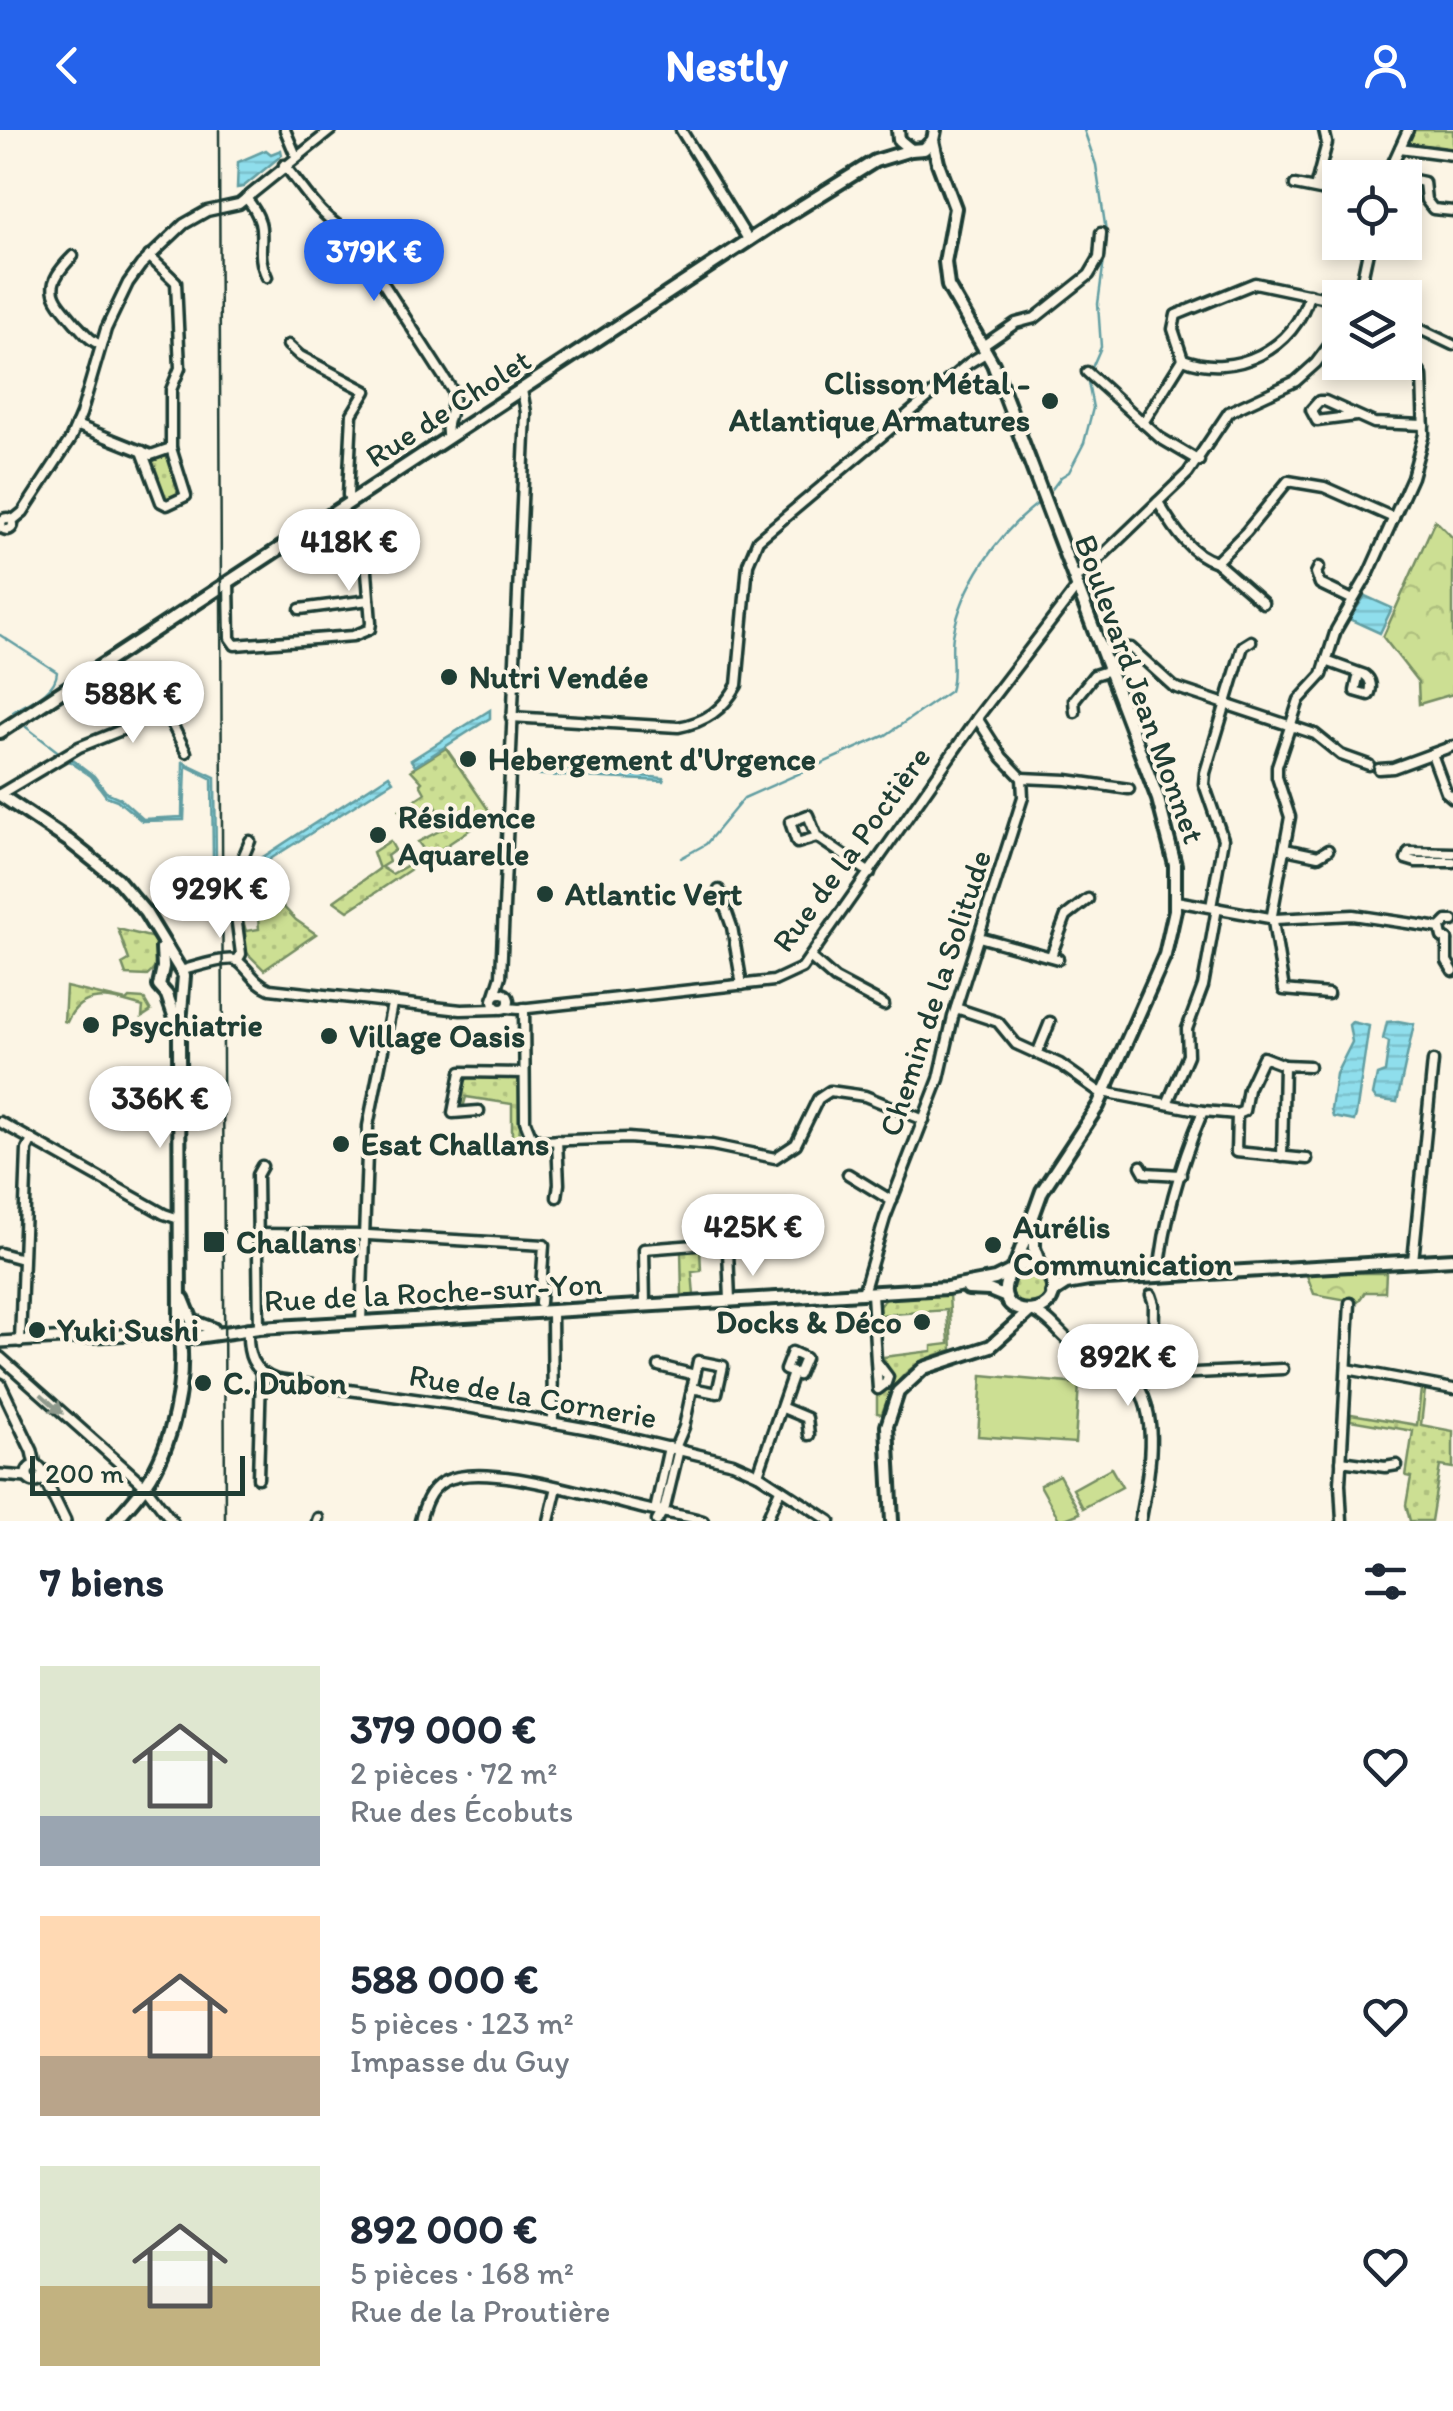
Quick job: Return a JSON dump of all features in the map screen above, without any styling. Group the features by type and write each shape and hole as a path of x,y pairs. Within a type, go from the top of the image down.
{"main road":[{"name":"Rue de Cholet","path":"874,161 898,132"},
{"path":"898,132 902,144 941,173"},
{"name":"Rue de Cholet","path":"0,732 750,240 874,161 915,150 934,135"},
{"name":"Boulevard Jean Monnet","path":"934,135 941,173 956,208 945,262 946,278 986,348 1167,824 1176,865 1176,900 1165,955 1104,1093 1042,1191 1012,1271"},
{"path":"0,795 102,865 136,899 179,970 184,987 179,1035 179,1288 186,1330 184,1364 178,1403 145,1486 115,1521"},
{"path":"161,941 159,986 167,995 179,1035"},
{"path":"162,972 179,970"},
{"path":"167,995 184,987"},
{"path":"1034,1218 1034,1248 1052,1283 1051,1297"},
{"path":"892,1521 887,1426 894,1398 918,1372 984,1349 1066,1284 1453,1259"},
{"path":"1005,1333 1005,1284 1012,1271 1025,1264 1089,1280"},
{"name":"Rue de la Roche-sur-Yon","path":"947,1288 1012,1271"},
{"name":"Rue de la Roche-sur-Yon","path":"186,1330 947,1288 989,1290 1008,1300"},
{"path":"1008,1300 1031,1312"}],"street":[{"path":"285,130 296,156"},
{"path":"0,540 5,522 23,512 76,425 101,345 128,283 148,256 198,215 232,207 246,198 332,130"},
{"path":"680,130 750,240"},
{"path":"1314,188 1328,143 1324,130"},
{"path":"1394,160 1408,130"},
{"path":"1400,148 1453,155"},
{"path":"284,165 317,207 350,232 454,394 445,427 448,437"},
{"path":"1422,182 1426,200 1433,209 1453,210"},
{"path":"1295,185 1322,190"},
{"path":"246,198 261,216 262,267 268,277"},
{"path":"511,717 678,727 714,715 728,701 740,673 748,564 758,540 1016,323 1035,318 1089,275 1099,258 1101,234"},
{"path":"72,256 56,272 52,292 56,302 89,339 101,345"},
{"path":"142,452 161,502 167,505 186,496 171,448 171,390 180,368 176,282 148,256"},
{"path":"1143,422 1182,359 1173,329 1176,315 1255,282 1322,297"},
{"path":"1182,359 1200,365 1234,365 1280,344 1300,322 1309,294"},
{"path":"1422,330 1453,345"},
{"path":"288,345 300,356 366,392 352,414 348,495 351,501"},
{"name":"Rue de la Poctière","path":"238,961 258,984 270,989 473,1010 524,1008 788,977 812,959 977,718 1076,582 1198,461 1230,412 1296,381 1322,355"},
{"path":"1087,372 1160,438 1198,461"},
{"path":"1328,994 1284,990 1272,915 1290,808 1276,766 1299,700 1318,680 1336,630 1369,573 1412,478 1424,439 1422,376"},
{"path":"494,997 501,976 526,412 522,390"},
{"path":"1356,416 1317,421 1311,410 1318,400 1394,426 1424,424"},
{"path":"76,425 142,452 152,454 171,448"},
{"path":"1216,562 1288,481 1324,487 1394,518"},
{"path":"1158,502 1185,542 1216,562 1264,603"},
{"path":"229,582 230,638 235,645 353,636 370,629 366,560"},
{"path":"1319,567 1316,573 1320,584 1351,599"},
{"path":"300,609 368,600"},
{"path":"1167,1104 1188,1055 1187,1028 1203,986 1223,839 1204,784 1243,646 1252,642"},
{"path":"1102,651 1131,648 1174,688 1315,734 1341,755 1368,765"},
{"path":"1326,662 1360,673"},
{"path":"1075,712 1074,700 1091,678 1110,670"},
{"path":"0,795 67,753 129,728 170,693"},
{"path":"157,704 186,752"},
{"path":"977,718 1002,757 1022,778 1129,789"},
{"path":"1379,768 1393,768 1453,746"},
{"path":"1432,754 1446,792 1453,798"},
{"name":"Chemin de la Solitude","path":"868,1293 892,1201 939,1080 956,1008 1023,797 1022,778"},
{"path":"818,837 870,873"},
{"path":"179,970 229,958 238,961 233,899 236,875 250,841"},
{"path":"1284,850 1318,856 1328,850"},
{"path":"1453,853 1409,852 1406,858 1453,862"},
{"path":"719,890 732,928 742,985"},
{"path":"978,937 1055,958 1066,916 1088,899"},
{"path":"1176,900 1275,919 1353,915 1440,928 1452,918"},
{"path":"1440,928 1442,937 1450,940 1447,961 1453,971"},
{"path":"812,959 830,976 884,1005"},
{"path":"184,987 199,968"},
{"path":"501,976 508,996 524,1008 526,1129 540,1141 599,1137 712,1146 775,1158 796,1144 818,1099 833,1091 865,1096 924,1120"},
{"path":"473,1010 494,997 508,996"},
{"path":"494,997 502,1008 508,996"},
{"path":"361,1322 368,1126 392,1004"},
{"path":"956,1008 998,1022 1016,1044 1060,1064 1104,1093 1203,1111 1244,1111 1248,1089 1263,1057 1309,1066"},
{"path":"1036,1054 1050,1022"},
{"path":"1413,1261 1433,1061"},
{"path":"1282,1157 1284,1064"},
{"path":"479,1111 453,1112 461,1072 524,1073"},
{"path":"1159,1276 1162,1243 1203,1111"},
{"path":"1238,1114 1236,1152 1307,1159"},
{"path":"0,1122 164,1214 180,1219"},
{"path":"17,1342 27,1150 32,1140"},
{"path":"557,1140 557,1197"},
{"path":"258,1478 262,1374 250,1358 258,1234 257,1175 262,1166"},
{"path":"1140,1166 1145,1173 1181,1176"},
{"path":"848,1174 892,1201"},
{"path":"258,1234 544,1244 540,1304"},
{"path":"645,1304 644,1249 721,1243 728,1250 730,1300"},
{"path":"0,1253 22,1258"},
{"path":"868,1293 876,1361"},
{"path":"1151,1295 1151,1375"},
{"path":"1051,1297 1059,1330"},
{"path":"1342,1521 1339,1510 1350,1303"},
{"path":"552,1310 553,1423"},
{"path":"1031,1312 1048,1318 1080,1349 1122,1370 1138,1386 1150,1422 1140,1521"},
{"path":"0,1342 186,1330"},
{"path":"17,1342 0,1354 145,1486 172,1521"},
{"path":"658,1516 656,1506 684,1427 692,1388 698,1361 723,1366 717,1393 692,1388"},
{"path":"658,1366 695,1375"},
{"path":"1138,1386 1151,1375 1283,1369"},
{"path":"1347,1370 1453,1389"},
{"path":"758,1474 792,1373"},
{"name":"Rue de la Cornerie","path":"262,1374 277,1380 553,1423 733,1462 830,1521"},
{"path":"0,1384 32,1451 35,1466 42,1471 65,1521"},
{"path":"783,1408 807,1418 809,1435"},
{"path":"1342,1461 1385,1468 1397,1465"},
{"path":"27,1476 28,1469 35,1466"},
{"path":"0,1475 27,1476 35,1482 42,1478"},
{"path":"420,1521 432,1492 450,1479 487,1476 558,1487 658,1516 703,1521"},
{"path":"549,1521 558,1487"},
{"path":"766,1521 780,1490"}],"green space":[{"path":"1413,130 1453,130 1453,149 1406,144"},
{"path":"162,455 168,458 182,491 180,496 167,501 149,464"},
{"path":"1435,520 1453,538 1453,694 1419,704 1418,682 1383,637"},
{"path":"446,748 492,815 348,911 334,901 379,869 373,852 390,841 395,850 381,867 392,874 427,854 418,842 445,828 437,808 409,825 399,810 425,793 422,782 411,770"},
{"path":"278,901 316,934 264,970 245,951 241,924 246,931 259,929 258,918"},
{"path":"118,929 154,938 157,959 147,976 126,975 122,964 129,960"},
{"path":"66,987 126,1001 144,999 151,1011 142,1017 143,1007 100,998 81,1004 67,1022"},
{"path":"515,1075 520,1079 521,1120 518,1142 512,1143 512,1104 466,1097 463,1108 457,1108 461,1086 469,1077"},
{"path":"700,1248 701,1271 692,1272 694,1295 682,1296 681,1249"},
{"path":"1029,1269 1042,1275 1048,1288 1042,1301 1029,1307 1016,1301 1010,1288 1016,1275"},
{"path":"1306,1273 1386,1273 1385,1292 1365,1292 1358,1302 1314,1294"},
{"path":"949,1294 952,1350 927,1359 908,1372 893,1389 882,1414 877,1413 877,1392 890,1383 892,1375 883,1357 932,1351 932,1346 949,1344 947,1310 880,1315 879,1306 888,1297"},
{"path":"982,1375 1079,1384 1075,1443 978,1436"},
{"path":"1421,1389 1425,1390 1421,1425 1453,1431 1453,1468 1440,1466 1431,1521 1410,1521 1406,1505 1411,1477 1406,1476 1413,1431 1350,1420 1351,1414 1417,1425"},
{"path":"1111,1468 1122,1487 1083,1508 1073,1489"},
{"path":"1059,1475 1080,1513 1060,1521 1040,1485"}],"water":[{"path":"266,150 271,154 281,150 282,155 237,188 238,162"},
{"path":"1365,596 1392,608 1380,633 1349,619"},
{"path":"490,710 490,718 415,766 411,760"},
{"path":"69,757 94,776 106,792 120,798 143,819 182,817 183,762 215,777 219,870 213,862 212,779 186,766 184,820 142,821 106,796 91,776 66,759"},
{"path":"526,766 664,778 663,781 525,774"},
{"path":"389,775 393,781 242,877 243,870"},
{"path":"1352,1022 1369,1026 1354,1121 1333,1117 1331,1110 1336,1074 1352,1042"},
{"path":"1387,1022 1414,1024 1397,1102 1376,1099 1373,1095 1377,1075 1385,1072 1389,1042 1383,1039"}],"waterway":[{"path":"1084,130 1096,165 1107,238 1098,304 1101,347 1091,370"},
{"path":"1052,489 1069,472 1084,443 1093,408 1088,382"},
{"path":"681,858 706,844 744,798 886,735 950,691 953,636 964,598 995,546 1037,504"},
{"path":"0,635 57,672 47,691 13,712"},
{"path":"26,727 61,754"}],"railway":[{"path":"219,130 225,1521"}],"place":[{"name":"Clisson Métal - Atlantique Armatures","path":"1050,401"},
{"name":"Nutri Vendée","path":"449,677"},
{"name":"Hebergement d'Urgence","path":"468,759"},
{"name":"Résidence Aquarelle","path":"378,835"},
{"name":"Atlantic Vert","path":"545,894"},
{"name":"Psychiatrie","path":"91,1025"},
{"name":"Village Oasis","path":"329,1036"},
{"name":"Esat Challans","path":"341,1144"},
{"name":"Challans","path":"214,1242"},
{"name":"Aurélis Communication","path":"993,1245"},
{"name":"Docks & Déco","path":"922,1322"},
{"name":"Yuki Sushi","path":"37,1330"},
{"name":"C. Dubon","path":"203,1383"}]}
